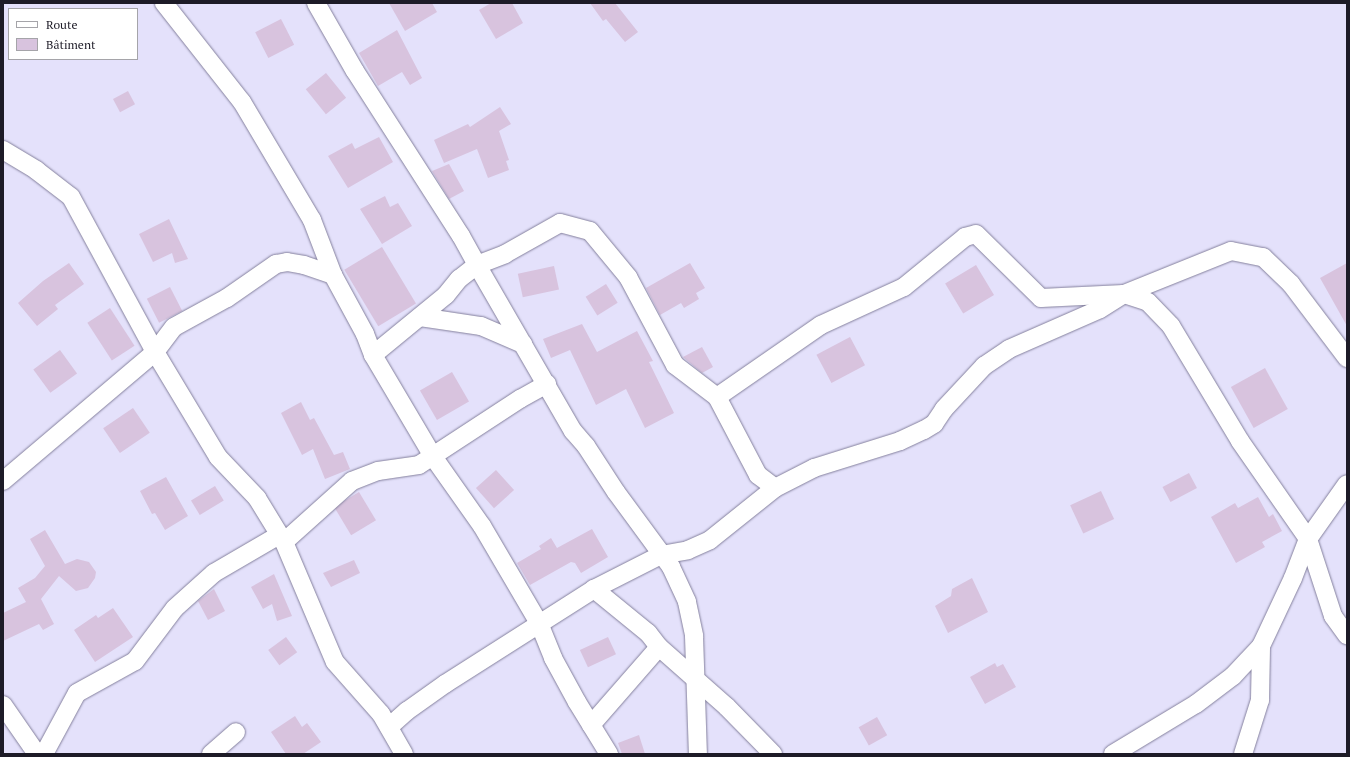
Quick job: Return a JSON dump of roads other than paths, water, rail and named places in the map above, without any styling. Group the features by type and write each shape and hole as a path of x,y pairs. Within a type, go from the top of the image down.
{"street":[{"path":"164,3 242,102 312,220 333,275 365,334 374,355 434,458 482,526 539,623 553,658 609,754"},
{"path":"316,3 477,265 547,384 573,432 586,446 661,555 671,567 687,602 694,636 698,754"},
{"path":"3,150 36,170 71,198 155,352 218,456 257,498 281,538 335,662 389,727 404,754"},
{"path":"374,355 420,317 477,265 505,254 560,223 590,231 628,277 675,365 717,397 758,475 775,488"},
{"path":"717,397 821,325 904,287 965,237 976,234 1041,298 1124,294 1148,302 1172,326 1240,441 1308,539 1333,616 1347,635"},
{"path":"389,727 420,702 539,623 594,589 661,555 688,550 710,540 775,488 814,468 900,442 934,424 944,409 984,366 1008,349 1100,309 1124,294 1231,251 1263,257 1291,284 1347,358"},
{"path":"3,481 155,352 174,327 227,298 276,264 298,264 333,275"},
{"path":"420,317 481,326 524,344"},
{"path":"44,754 77,693 135,661 175,608 214,573 281,538 352,480 378,471 419,465 434,458 520,399 547,384"},
{"path":"1113,754 1196,704 1233,676 1261,646 1293,578 1308,539 1347,484"},
{"path":"594,589 648,633 659,647 695,677 773,754"},
{"path":"1243,754 1260,700 1261,646"},
{"path":"591,725 659,647"},
{"path":"3,705 37,754"},
{"path":"211,754 236,732"}]}
